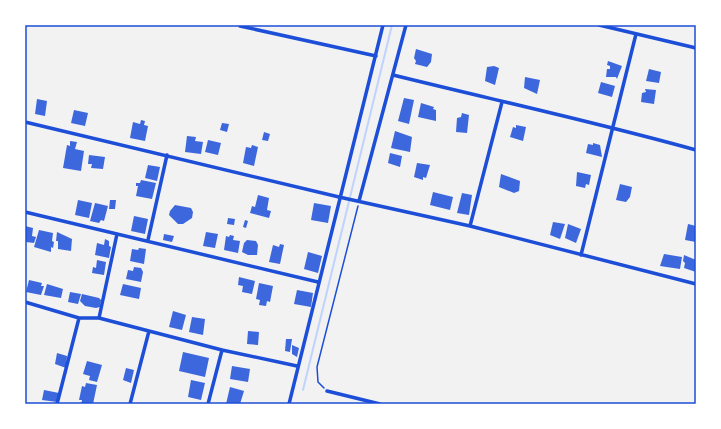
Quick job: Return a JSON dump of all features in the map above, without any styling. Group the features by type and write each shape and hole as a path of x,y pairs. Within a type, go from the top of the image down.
{"street":[{"path":"289,404 297,366 383,25"},
{"path":"359,201 406,25"},
{"path":"599,25 696,48"},
{"path":"240,26 376,56"},
{"path":"581,255 636,34"},
{"path":"393,75 502,102 614,127 696,150"},
{"path":"470,226 502,102"},
{"path":"25,122 339,197 470,226 696,284"},
{"path":"148,240 167,155"},
{"path":"25,212 148,240 318,282"},
{"path":"99,318 117,234"},
{"path":"25,302 79,318 99,318 222,350 297,366"},
{"path":"58,404 79,318"},
{"path":"130,404 149,331"},
{"path":"208,404 222,350"},
{"path":"327,391 380,404"}],"path":[{"path":"327,391 318,382 316,367 359,201"}],"building":[{"path":"416,49 432,54 431,62 427,67 415,64 416,61 414,58"},
{"path":"608,61 622,66 617,79 616,77 606,77 607,69 610,69 610,66 607,65"},
{"path":"494,66 499,68 495,85 485,81 487,67"},
{"path":"649,69 661,72 659,83 646,81"},
{"path":"525,77 540,80 537,94 524,88"},
{"path":"601,82 615,86 612,97 598,93"},
{"path":"645,89 656,90 654,104 641,102 642,93 646,92"},
{"path":"404,98 414,100 409,124 398,121"},
{"path":"37,99 47,101 45,116 35,114"},
{"path":"421,103 434,107 433,109 436,110 436,121 418,117"},
{"path":"74,110 88,113 85,126 71,123"},
{"path":"462,113 469,115 467,133 456,132 457,118 461,117"},
{"path":"141,120 145,121 144,125 148,126 145,141 130,138 133,122 140,124"},
{"path":"222,123 229,124 227,132 220,130"},
{"path":"516,125 526,127 523,141 510,137 513,127 516,128"},
{"path":"395,131 412,137 410,152 391,148"},
{"path":"264,132 270,134 268,141 262,140"},
{"path":"187,136 196,137 195,141 203,142 201,154 185,152"},
{"path":"208,140 221,143 218,155 205,152"},
{"path":"70,141 77,142 75,149 84,151 81,171 63,168 67,145 70,146"},
{"path":"593,143 600,145 602,157 586,153 588,144 593,145"},
{"path":"252,145 258,147 254,166 243,163 246,147 251,148"},
{"path":"390,153 402,156 400,167 388,163"},
{"path":"89,155 105,157 103,169 91,168 92,164 88,164"},
{"path":"417,163 430,165 426,178 423,177 423,180 414,177"},
{"path":"148,165 160,167 157,181 145,178"},
{"path":"577,172 591,175 589,185 586,184 585,188 576,186"},
{"path":"501,174 520,181 519,191 514,193 499,187"},
{"path":"141,180 156,183 152,199 136,196 138,186 136,186 136,183 140,183"},
{"path":"620,184 632,187 630,197 626,202 616,200"},
{"path":"433,192 453,197 450,210 430,205"},
{"path":"462,193 472,195 469,215 457,213"},
{"path":"258,195 269,198 267,210 271,211 269,218 250,213 252,206 255,207"},
{"path":"78,200 92,203 89,218 75,215"},
{"path":"110,200 116,200 115,209 109,209"},
{"path":"95,203 108,206 104,221 101,220 99,223 90,221"},
{"path":"314,203 331,206 328,223 311,220"},
{"path":"175,205 191,208 193,212 192,218 183,224 178,224 169,215 170,211"},
{"path":"134,216 148,219 145,234 131,231"},
{"path":"228,218 235,219 234,225 227,224"},
{"path":"245,220 248,221 246,228 243,227"},
{"path":"553,222 565,224 560,239 550,235"},
{"path":"568,224 581,229 576,243 565,238"},
{"path":"688,224 696,226 696,242 685,240"},
{"path":"25,226 33,228 32,236 36,237 34,243 26,242 25,245"},
{"path":"39,230 53,233 52,241 54,242 53,248 51,247 51,252 34,247"},
{"path":"57,232 72,239 71,251 58,249 58,241 56,241"},
{"path":"206,232 218,234 215,248 203,246"},
{"path":"164,234 174,236 172,242 163,240"},
{"path":"230,235 234,236 233,240 240,241 238,253 224,250 226,236 229,237"},
{"path":"105,239 109,241 109,246 111,247 109,258 95,255 97,243 104,245"},
{"path":"247,240 256,241 258,245 257,255 248,255 242,252 244,243"},
{"path":"280,244 284,245 280,264 269,262 273,245 279,247"},
{"path":"139,248 146,249 144,264 130,261 132,249 138,250"},
{"path":"308,252 322,256 318,273 304,269"},
{"path":"664,254 682,257 680,269 660,266"},
{"path":"684,255 696,260 696,272 684,268"},
{"path":"97,260 106,262 104,275 92,273 93,267 96,268"},
{"path":"134,267 141,268 143,272 141,282 126,279 128,270 133,271"},
{"path":"239,277 255,281 252,294 242,292 243,286 238,285"},
{"path":"29,280 42,283 41,286 44,286 41,295 26,292"},
{"path":"259,283 273,286 270,302 267,301 266,306 259,305 260,300 256,299"},
{"path":"47,284 63,289 61,298 44,295"},
{"path":"123,284 141,288 139,299 120,295"},
{"path":"297,290 313,293 311,307 294,304"},
{"path":"70,292 81,294 78,304 68,302"},
{"path":"82,294 99,298 101,300 100,307 96,308 85,306 80,301"},
{"path":"173,311 186,315 182,330 169,327"},
{"path":"192,317 205,319 203,335 189,332"},
{"path":"248,331 259,332 258,345 247,344"},
{"path":"286,339 292,339 290,352 285,351"},
{"path":"292,345 299,348 297,357 292,354"},
{"path":"183,352 209,358 205,377 179,371"},
{"path":"57,353 67,356 66,368 55,364"},
{"path":"87,361 102,365 97,382 89,380 90,376 83,374"},
{"path":"232,366 250,369 248,382 230,379"},
{"path":"126,368 134,370 131,383 123,380"},
{"path":"191,380 205,383 201,400 188,397"},
{"path":"86,383 97,385 93,404 81,404 82,400 79,400 82,386 85,387"},
{"path":"230,387 244,391 240,404 226,404"},
{"path":"44,390 59,393 57,402 42,400"}],"waterway":[{"path":"303,390 392,25"}]}
